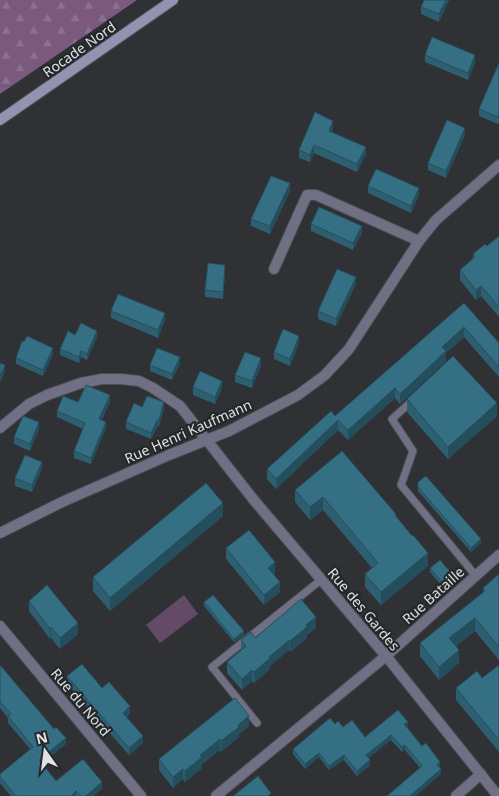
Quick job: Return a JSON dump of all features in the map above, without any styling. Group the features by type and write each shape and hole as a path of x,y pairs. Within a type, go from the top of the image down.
{"main road":[{"name":"Rocade Nord","path":"0,120 173,0"}],"street":[{"name":"Rue Henri Kaufmann","path":"0,533 62,502 229,431 298,395 325,376 349,349 419,241 436,220 499,165"},
{"path":"274,269 307,195 316,194 419,241"},
{"name":"Rue des Gardes","path":"0,428 29,404 80,383 121,379 139,381 167,396 180,406 253,499 386,656 498,796"},
{"name":"Rue Bataille","path":"386,656 499,555"},
{"name":"Rue du Nord","path":"0,626 141,796"},
{"path":"216,796 386,656"},
{"path":"456,796 481,774"}],"lane":[{"path":"420,393 392,419 413,451 401,484 476,576"},
{"path":"257,723 212,667 322,579"}],"shaded area":[{"path":"184,595 198,614 160,643 146,625"}],"green space":[{"path":"0,0 137,0 0,94"}],"building":[{"path":"424,0 446,0 439,14 421,7"},
{"path":"432,37 475,55 468,73 425,55"},
{"path":"499,63 499,115 498,117 479,109"},
{"path":"315,112 333,121 329,131 366,147 357,164 314,145 310,155 299,150"},
{"path":"447,120 465,128 446,171 428,163"},
{"path":"376,169 419,188 411,206 368,186"},
{"path":"271,176 290,183 270,226 251,219"},
{"path":"319,207 362,226 353,243 311,224"},
{"path":"499,236 499,307 481,286 476,290 460,270 475,257 473,254"},
{"path":"208,263 225,265 223,292 205,290"},
{"path":"337,269 356,277 336,319 318,311"},
{"path":"118,294 165,313 158,330 111,311"},
{"path":"464,303 499,343 499,367 464,327 442,347 446,351 400,394 395,388 348,430 338,420 276,479 267,469 331,411 335,416"},
{"path":"81,323 97,331 87,354 81,351 79,357 60,349 68,331 75,335"},
{"path":"283,329 299,336 290,359 274,352"},
{"path":"27,336 53,348 43,370 16,358 22,341 24,342"},
{"path":"157,348 180,357 172,374 150,365"},
{"path":"245,352 261,358 252,381 235,375"},
{"path":"453,356 497,403 448,447 407,399"},
{"path":"0,363 5,365 0,376"},
{"path":"200,371 222,381 215,397 193,387"},
{"path":"86,385 110,395 99,419 106,422 91,458 74,451 85,423 57,411 63,396 78,402"},
{"path":"147,396 164,402 159,420 151,433 126,422 134,403 142,407"},
{"path":"23,416 39,422 30,444 14,437"},
{"path":"342,451 428,553 381,592 365,574 378,563 323,497 310,507 295,490"},
{"path":"25,455 42,462 32,485 15,478"},
{"path":"426,476 481,539 471,548 418,487 418,482"},
{"path":"206,483 223,503 110,598 93,577"},
{"path":"249,530 275,562 268,568 280,582 264,595 226,548"},
{"path":"440,560 452,574 442,582 430,568"},
{"path":"499,574 499,647 475,618 449,638 459,650 439,667 420,643 485,591 483,588"},
{"path":"47,585 78,623 60,638 51,627 50,629 29,601"},
{"path":"213,595 244,631 234,639 204,602"},
{"path":"301,599 316,617 306,625 307,627 289,640 254,672 252,670 242,679 227,662 246,646 241,640 251,632 255,638"},
{"path":"82,664 102,688 109,682 130,706 123,713 143,736 129,748 67,676"},
{"path":"0,665 54,729 56,727 66,738 39,760 56,781 83,759 102,782 86,796 81,796 76,791 71,796 16,796 0,777 0,774 33,747 8,716 11,714 0,702"},
{"path":"499,665 499,740 456,688 477,671 482,678"},
{"path":"235,698 249,716 238,725 239,727 200,755 202,757 185,771 183,769 173,777 159,759"},
{"path":"398,710 408,722 404,724 422,746 426,743 440,762 437,765 441,769 410,796 387,796 422,766 405,745 402,747 391,735 366,755 370,760 357,771 344,755 329,766 319,753 305,764 293,749 330,718 335,724 338,721 343,727 352,720 365,737"},
{"path":"258,776 271,793 268,796 233,796"}]}
